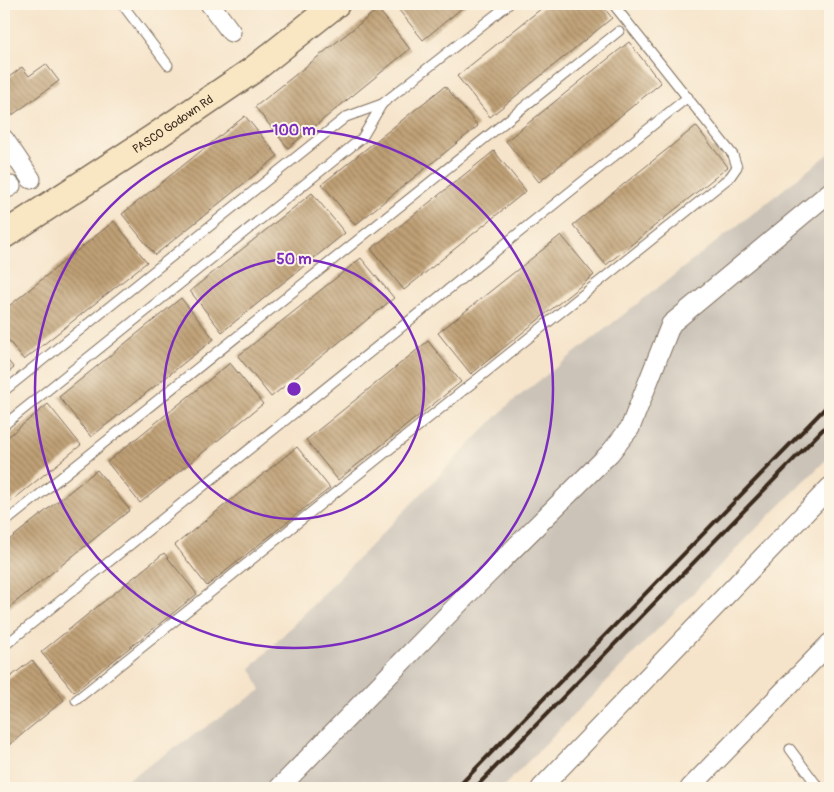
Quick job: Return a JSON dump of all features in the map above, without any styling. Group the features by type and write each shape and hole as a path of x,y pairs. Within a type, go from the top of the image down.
{"street":[{"path":"210,4 231,32"},
{"name":"PASCO Godown Rd","path":"4,235 253,70 336,4"},
{"path":"4,139 31,179"},
{"path":"279,788 470,592 610,453 630,428 671,324 830,192"},
{"path":"541,788 830,487"},
{"path":"690,788 830,643"}],"lane":[{"path":"122,4 168,65"},
{"path":"4,391 346,117 382,104 509,4"},
{"path":"76,700 730,176 737,167 733,155 613,4"},
{"path":"4,523 619,31"},
{"path":"4,646 688,97"},
{"path":"4,425 362,138 382,104"},
{"path":"790,749 819,788"}],"shaded area":[{"path":"830,153 830,456 502,788 115,788 261,690 251,668 508,405"}],"building":[{"path":"394,4 467,4 423,40"},
{"path":"547,4 601,4 612,18 490,117 457,76"},
{"path":"378,9 410,49 288,148 255,107"},
{"path":"629,42 661,83 539,182 506,141"},
{"path":"46,64 59,81 4,121 4,94 10,89 4,81 22,67 29,76"},
{"path":"445,86 478,126 355,225 322,184"},
{"path":"245,116 278,156 155,255 122,214"},
{"path":"696,126 728,167 606,265 573,225"},
{"path":"494,151 526,191 404,290 371,249"},
{"path":"312,193 345,233 222,332 190,291"},
{"path":"114,221 147,262 24,360 4,335 4,310"},
{"path":"561,235 594,275 471,374 438,333"},
{"path":"361,258 394,298 271,397 238,356"},
{"path":"181,298 214,339 91,437 59,397"},
{"path":"428,341 461,382 338,480 306,440"},
{"path":"4,356 14,368 4,376"},
{"path":"230,363 263,404 140,503 107,462"},
{"path":"48,404 81,445 4,507 4,440"},
{"path":"297,447 330,488 207,586 175,545"},
{"path":"97,470 130,510 7,609 4,605 4,544"},
{"path":"164,553 197,594 74,692 41,652"},
{"path":"32,660 64,700 4,749 4,682"}],"railway":[{"path":"457,788 830,403"},
{"path":"475,788 830,422"}]}
